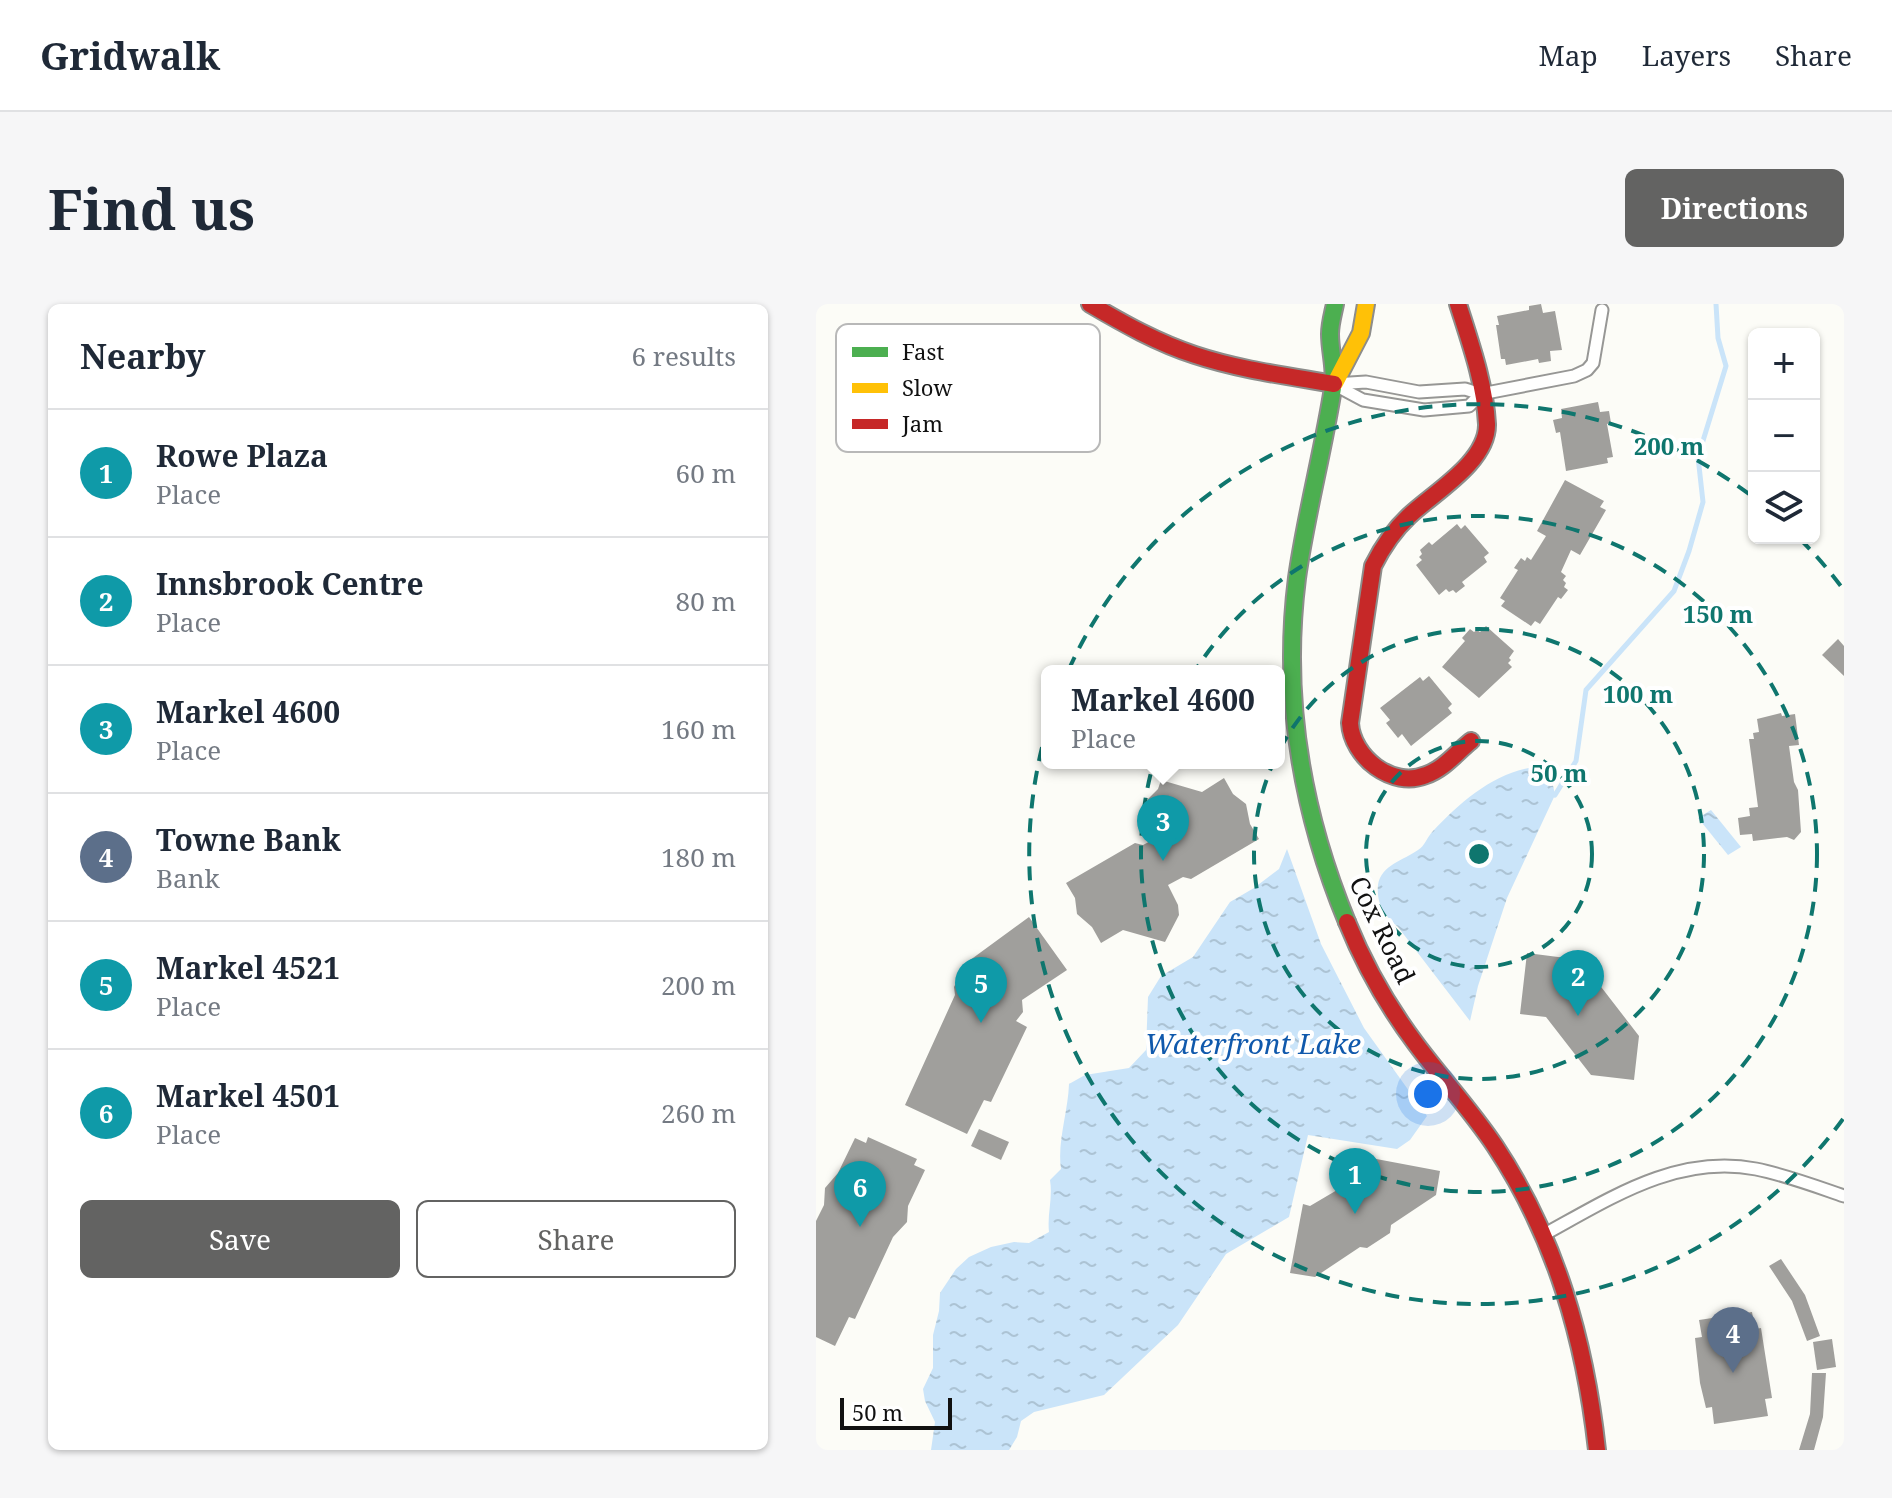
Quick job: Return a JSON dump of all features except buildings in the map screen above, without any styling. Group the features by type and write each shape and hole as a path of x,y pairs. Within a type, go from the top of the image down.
{"main road":[{"path":"1090,304 1131,328 1192,354 1229,365 1334,384"},
{"name":"Cox Road","path":"1335,304 1330,331 1334,384 1294,608 1296,738 1311,816 1336,894 1369,967 1408,1033 1501,1156 1545,1234 1574,1313 1593,1406 1597,1450"},
{"name":"Cox Road","path":"1334,384 1361,333 1366,304"},
{"path":"1458,304 1470,338 1487,427 1482,446 1472,462 1409,516 1383,546 1373,566 1350,713 1352,737 1357,747 1368,759 1401,778 1424,776 1434,771 1471,741"}],"street":[{"path":"1334,384 1366,382 1419,392 1465,389 1481,394 1574,376 1593,363 1602,310"},
{"path":"1334,384 1363,400 1424,410 1469,406 1481,394"},
{"path":"1545,1234 1647,1180 1706,1167 1757,1169 1844,1196"}],"water":[{"path":"1541,766 1550,771 1555,795 1507,898 1478,986 1470,1021 1385,914 1378,898 1378,885 1388,868 1420,848 1456,808 1481,788 1510,773"},
{"path":"1711,810 1741,847 1728,855 1698,818"},
{"name":"Waterfront Lake","path":"1287,849 1321,944 1364,1028 1427,1116 1410,1140 1397,1149 1308,1135 1289,1217 1226,1254 1178,1325 1104,1395 1034,1412 1021,1421 1017,1437 1009,1450 931,1450 935,1422 923,1389 933,1368 933,1335 940,1293 956,1269 969,1257 991,1247 1014,1242 1029,1243 1049,1232 1050,1180 1061,1169 1060,1148 1069,1084 1085,1075 1129,1068 1146,1050 1148,997 1161,976 1193,957 1230,902 1279,869"}],"waterway":[{"path":"1555,795 1576,761 1586,690 1674,591 1689,551 1703,502 1698,457 1726,366 1718,338 1716,304"}],"traffic: fast":[{"path":"1335,304 1330,334 1333,388 1297,578 1292,666 1294,710 1307,796 1331,881 1347,922"}],"traffic: slow":[{"path":"1335,383 1361,333 1366,304"}],"traffic: jam":[{"path":"1090,304 1141,332 1195,355 1247,369 1334,384"},
{"path":"1458,304 1483,394 1487,424 1485,438 1469,464 1398,527 1373,566 1350,723 1352,736 1366,758 1376,767 1400,778 1433,772 1471,741"},
{"path":"1347,922 1369,970 1396,1016 1495,1146 1535,1217 1551,1254 1576,1330 1597,1450"}],"place":[{"name":"Markel 4600","path":"1163,861"},
{"name":"Innsbrook Centre","path":"1578,1016"},
{"name":"Markel 4521","path":"981,1023"},
{"name":"Rowe Plaza","path":"1355,1214"},
{"name":"Markel 4501","path":"860,1227"},
{"name":"Towne Bank","path":"1733,1373"}]}
